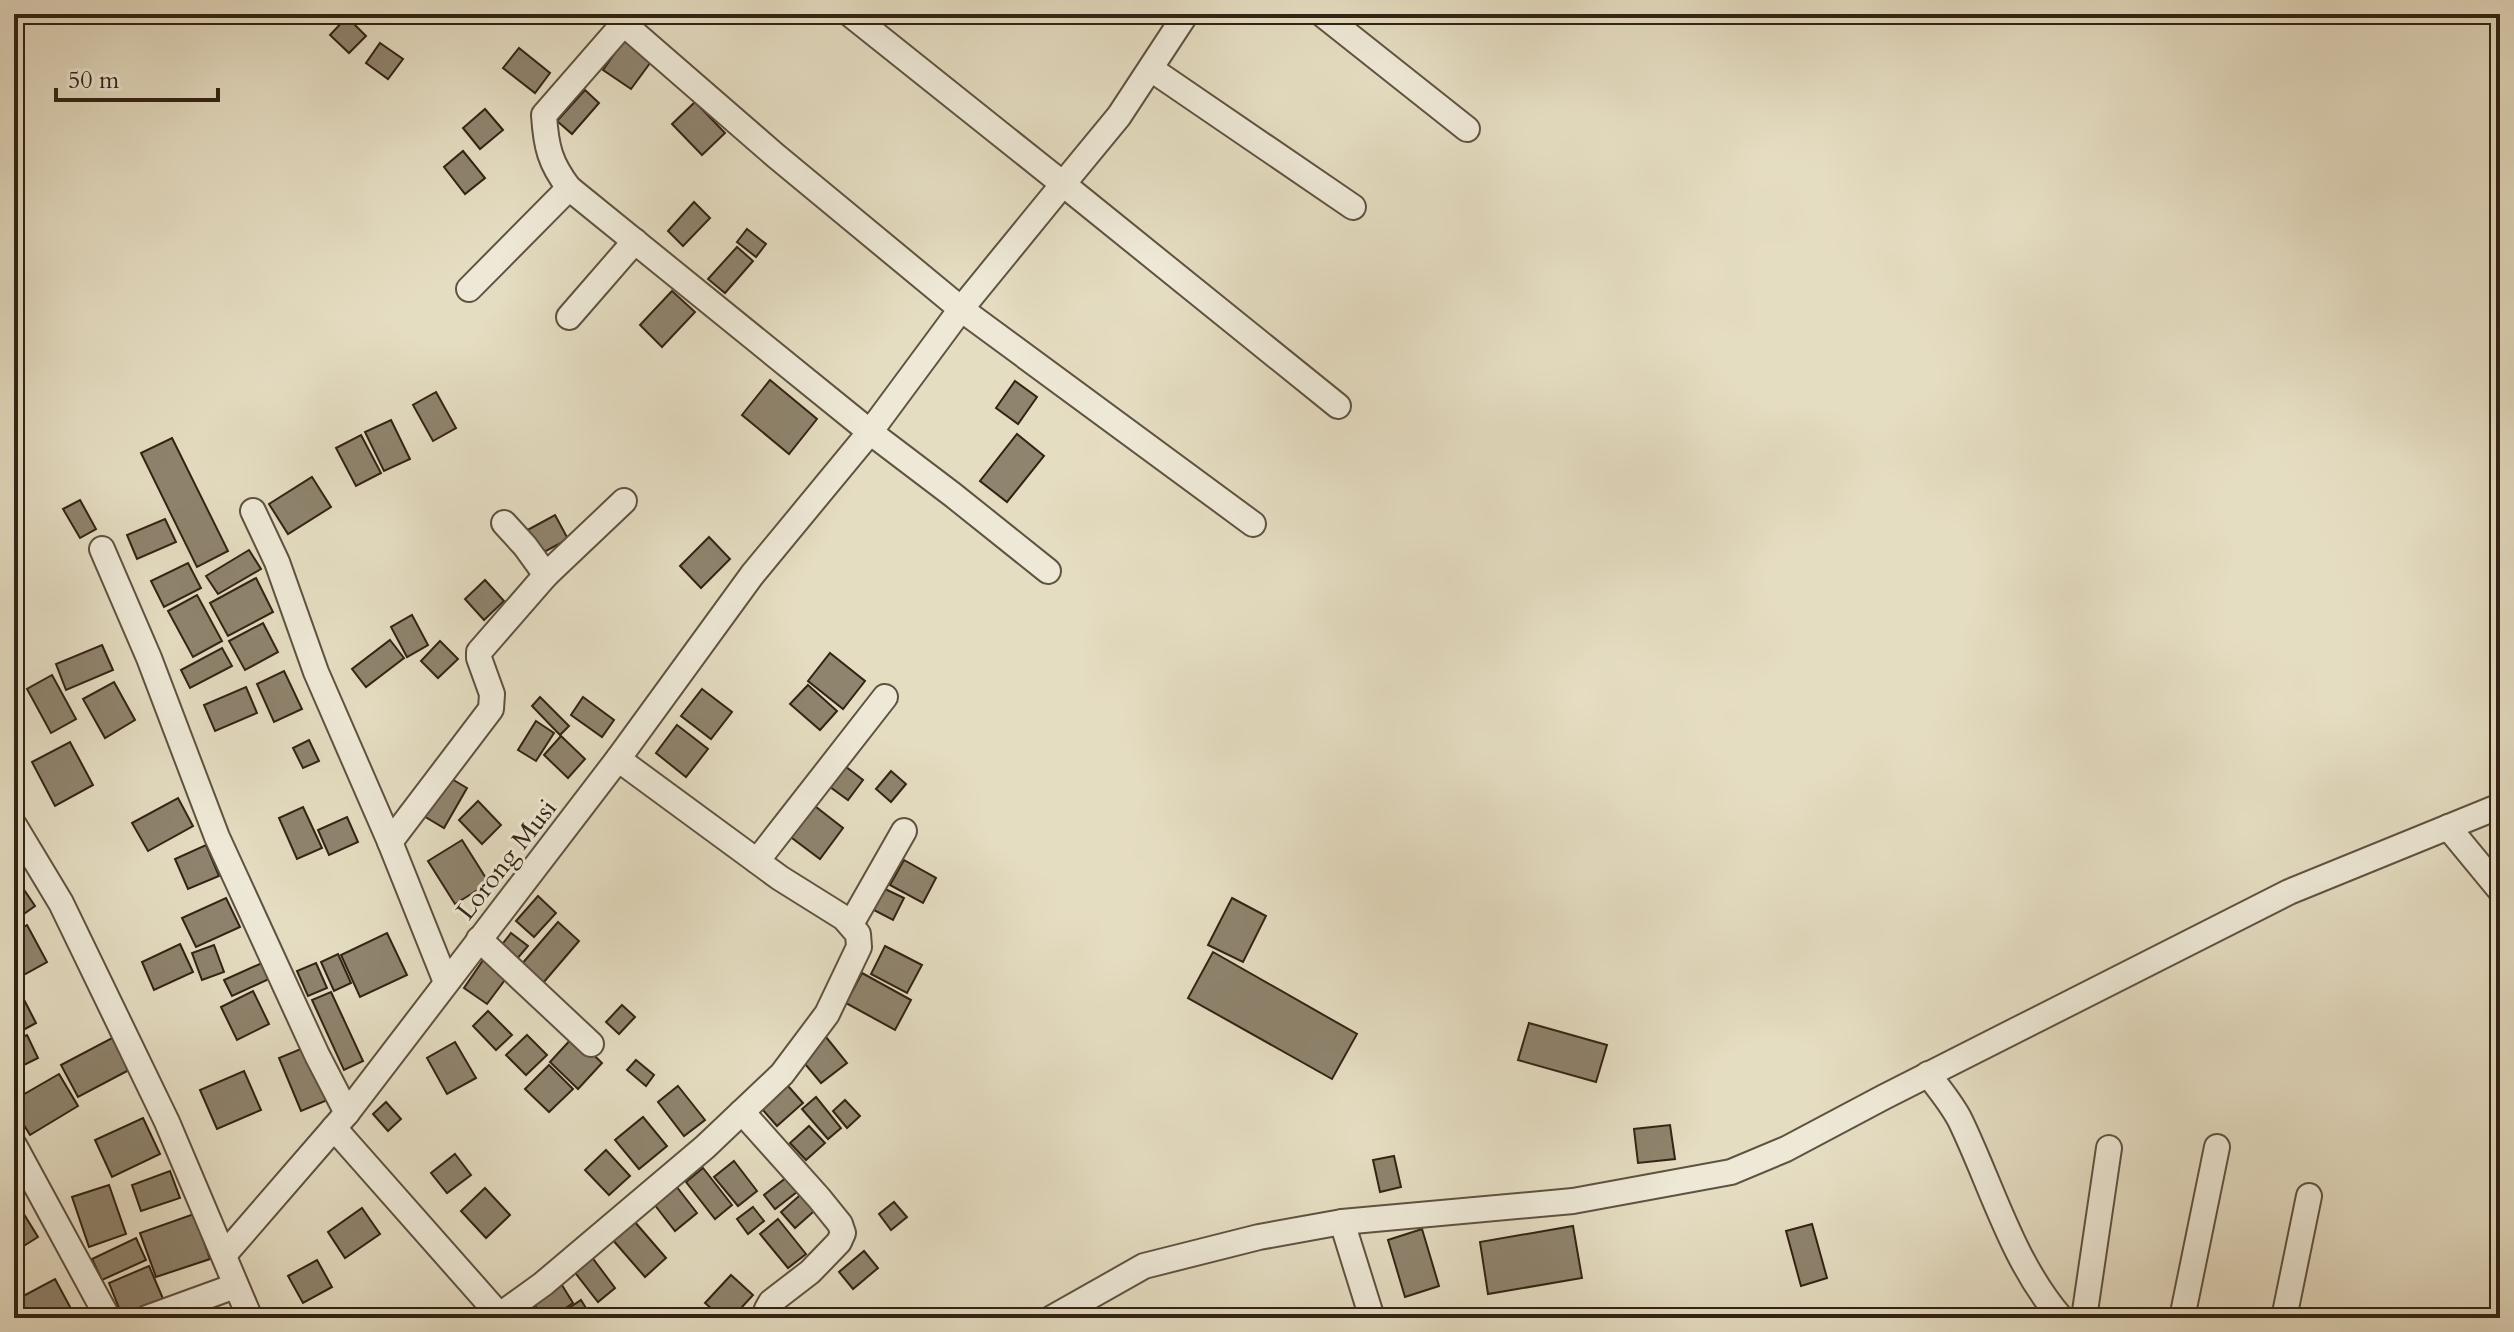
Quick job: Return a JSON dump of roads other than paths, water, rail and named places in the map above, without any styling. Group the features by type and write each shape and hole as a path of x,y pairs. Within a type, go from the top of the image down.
{"street":[{"path":"850,14 1338,406"},
{"name":"Lorong Musi","path":"224,1255 341,1120 618,759 752,575 870,432 961,309 1119,116 1186,14"},
{"path":"1322,14 1467,129"},
{"path":"1048,571 870,432 569,188 554,168 544,115 628,19 776,156 961,309 1253,524"},
{"path":"1151,69 1353,207"},
{"path":"469,289 569,188"},
{"path":"569,317 635,241"},
{"path":"390,842 491,709 492,694 479,652 546,575 624,501"},
{"path":"253,511 277,562 316,672 390,842 446,982"},
{"path":"504,523 546,575"},
{"path":"102,549 149,658 217,837 317,1055 341,1120 501,1316 705,1147 782,1074 827,1014 859,947 858,934 851,924 757,861 618,759"},
{"path":"757,861 885,697"},
{"path":"1052,1318 1144,1266 1259,1237 1342,1222 1573,1201 1731,1172 1786,1149 2289,892 2500,806"},
{"path":"2448,827 2500,890"},
{"path":"851,924 904,831"},
{"path":"18,840 61,903 118,1020 167,1122 250,1318"},
{"path":"479,939 591,1044"},
{"path":"1928,1074 1959,1117 2006,1230 2049,1305 2061,1318"},
{"path":"742,1112 819,1198 840,1224 843,1233 839,1242 810,1272 771,1302 767,1309 773,1318"},
{"path":"14,1145 108,1318"},
{"path":"2182,1318 2217,1147"},
{"path":"2084,1318 2109,1148"},
{"path":"2284,1318 2309,1196"},
{"path":"1342,1222 1372,1318"},
{"path":"147,1318 235,1286"}]}
